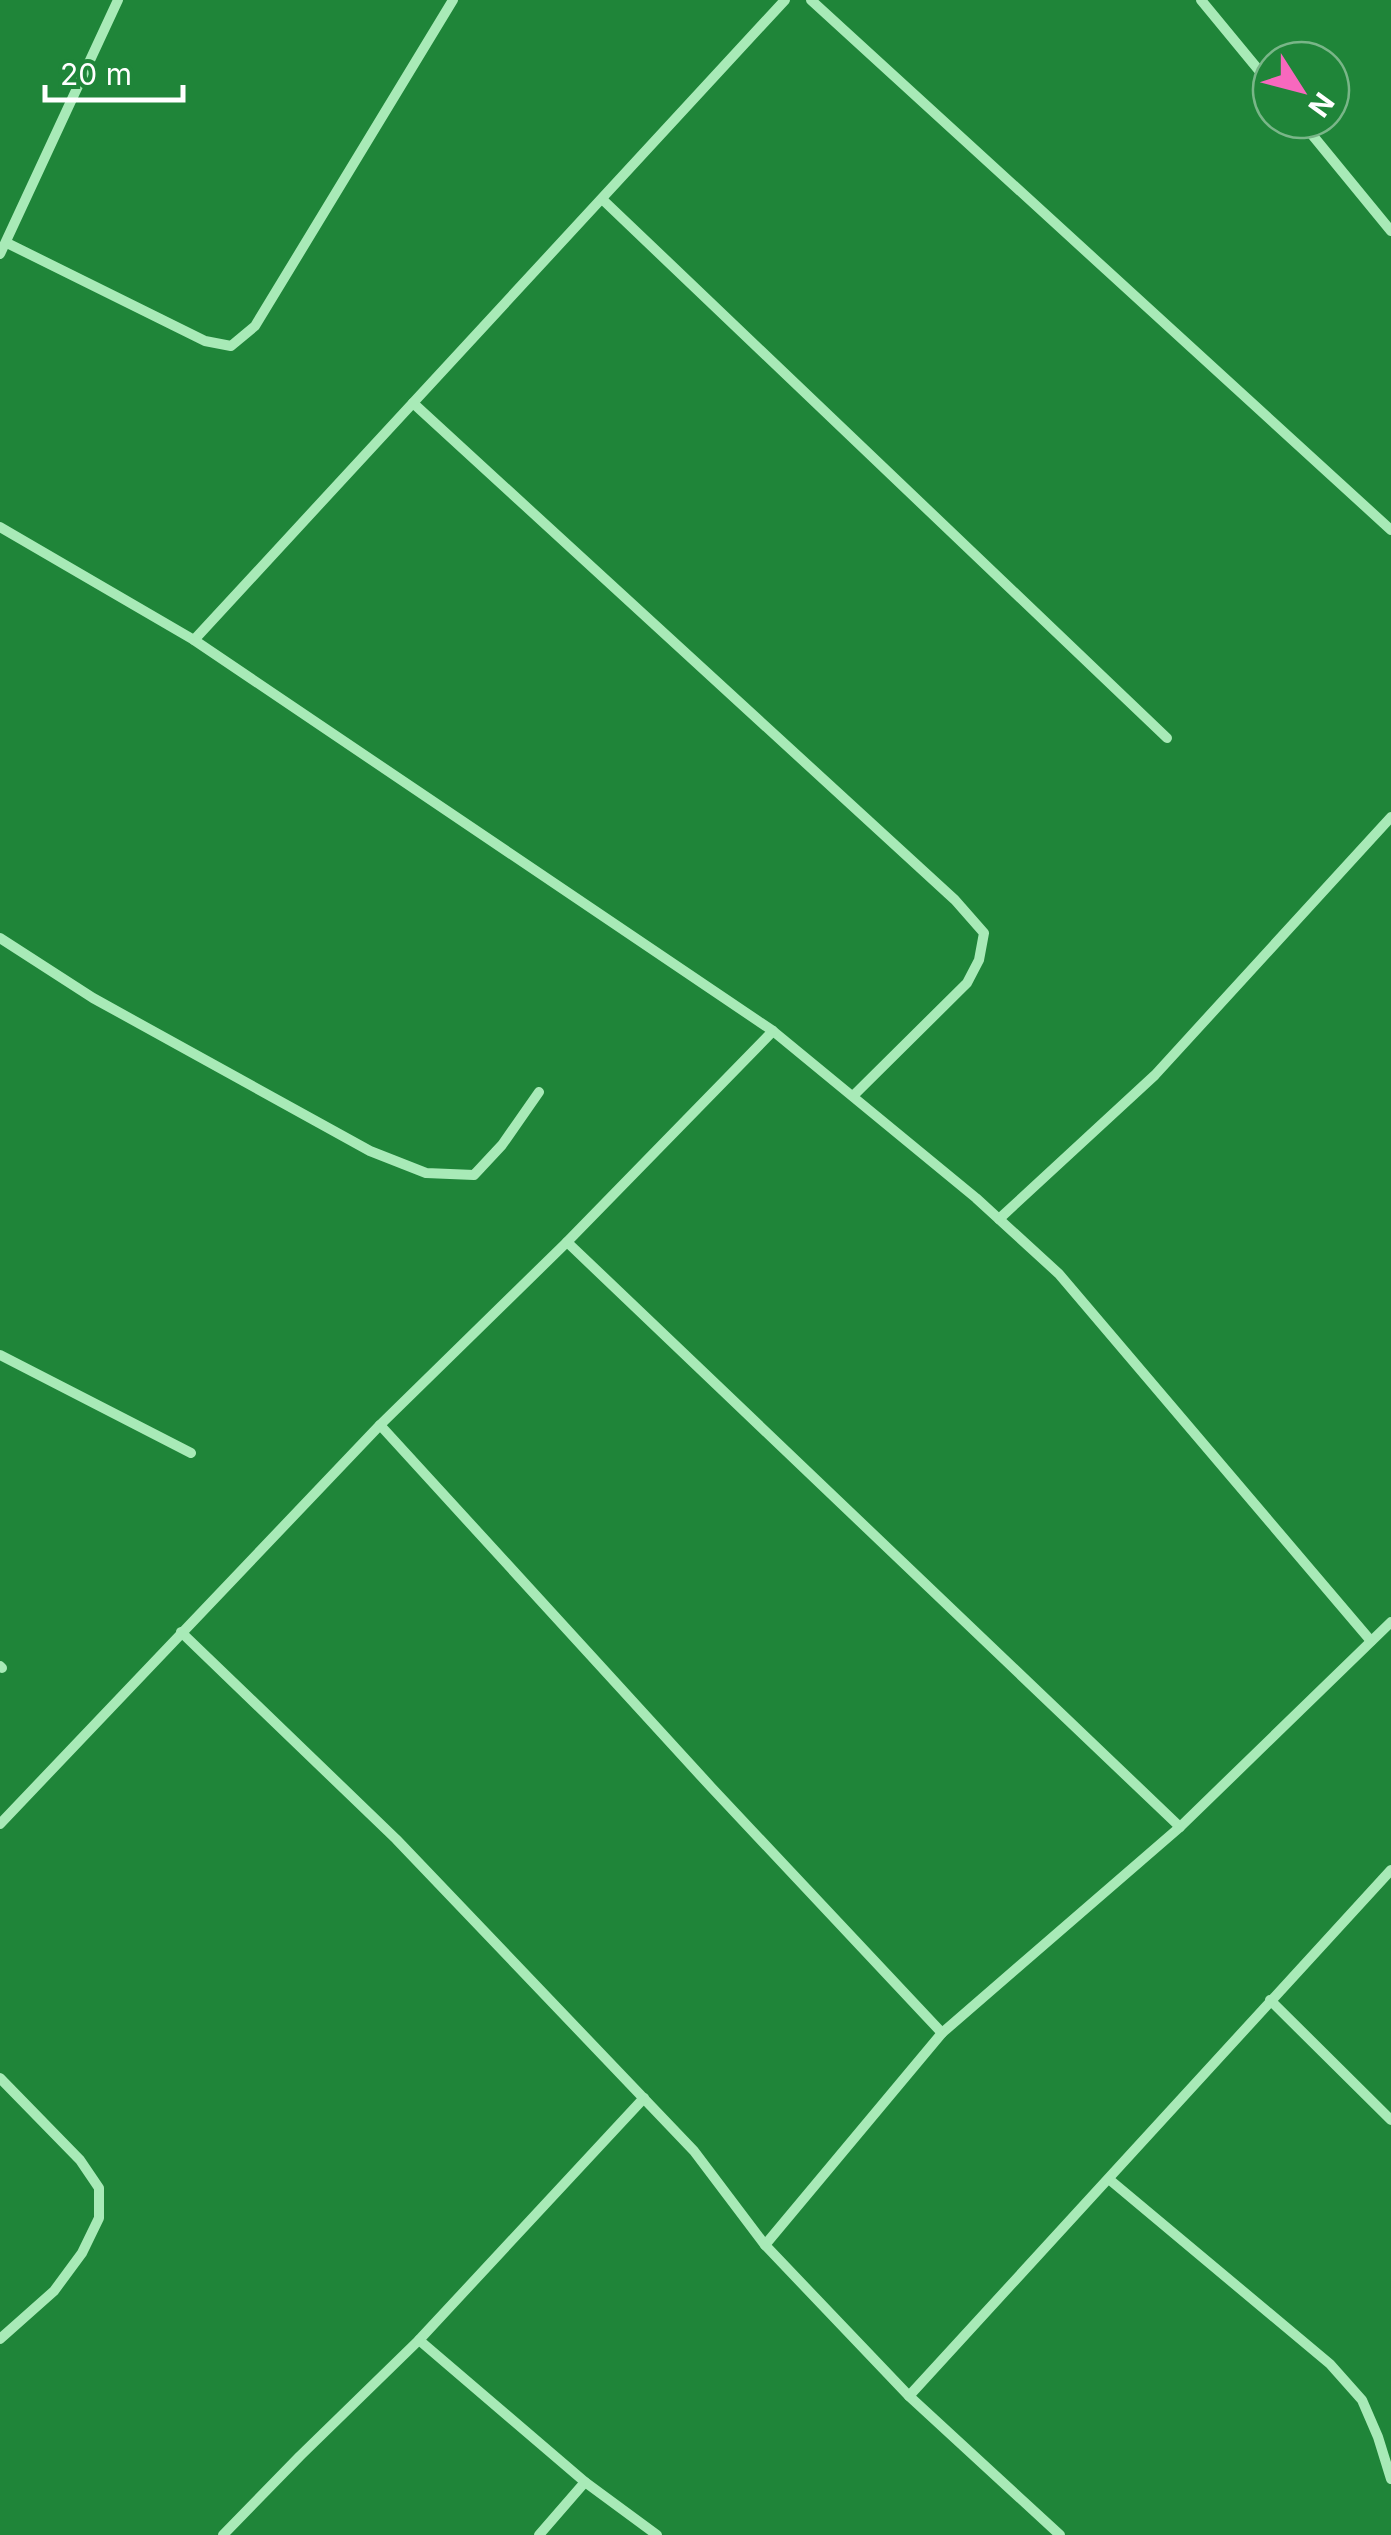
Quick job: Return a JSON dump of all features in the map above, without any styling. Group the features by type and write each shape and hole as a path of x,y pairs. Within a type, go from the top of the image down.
{"street":[{"path":"0,254 118,0"},
{"path":"7,243 205,342 231,346 255,326 453,0"},
{"path":"194,640 786,0"},
{"path":"812,0 1391,530"},
{"path":"1201,0 1251,61"},
{"path":"1316,140 1391,231"},
{"path":"602,198 1168,738"},
{"path":"413,403 955,900 984,933 979,960 967,983 853,1096"},
{"path":"0,527 194,640 774,1030 999,1218 1059,1274 1372,1641"},
{"path":"999,1218 1155,1076 1391,817"},
{"path":"0,938 93,998 370,1151 426,1174 474,1174 502,1145 538,1092"},
{"path":"0,1824 380,1425 567,1242 774,1030"},
{"path":"567,1242 1180,1826"},
{"path":"0,1355 191,1453"},
{"path":"380,1425 942,2033"},
{"path":"766,2245 942,2033 1180,1826 1391,1622"},
{"path":"182,1632 396,1839 694,2150 766,2245 909,2396 1060,2535"},
{"path":"909,2396 1391,1870"},
{"path":"1270,2000 1391,2120"},
{"path":"0,2078 80,2160 99,2188 99,2218 82,2253 54,2292 0,2339"},
{"path":"223,2535 419,2340 644,2098"},
{"path":"1110,2180 1330,2364 1362,2400 1391,2479"},
{"path":"419,2340 586,2482 657,2535"},
{"path":"539,2535 586,2482"}]}
